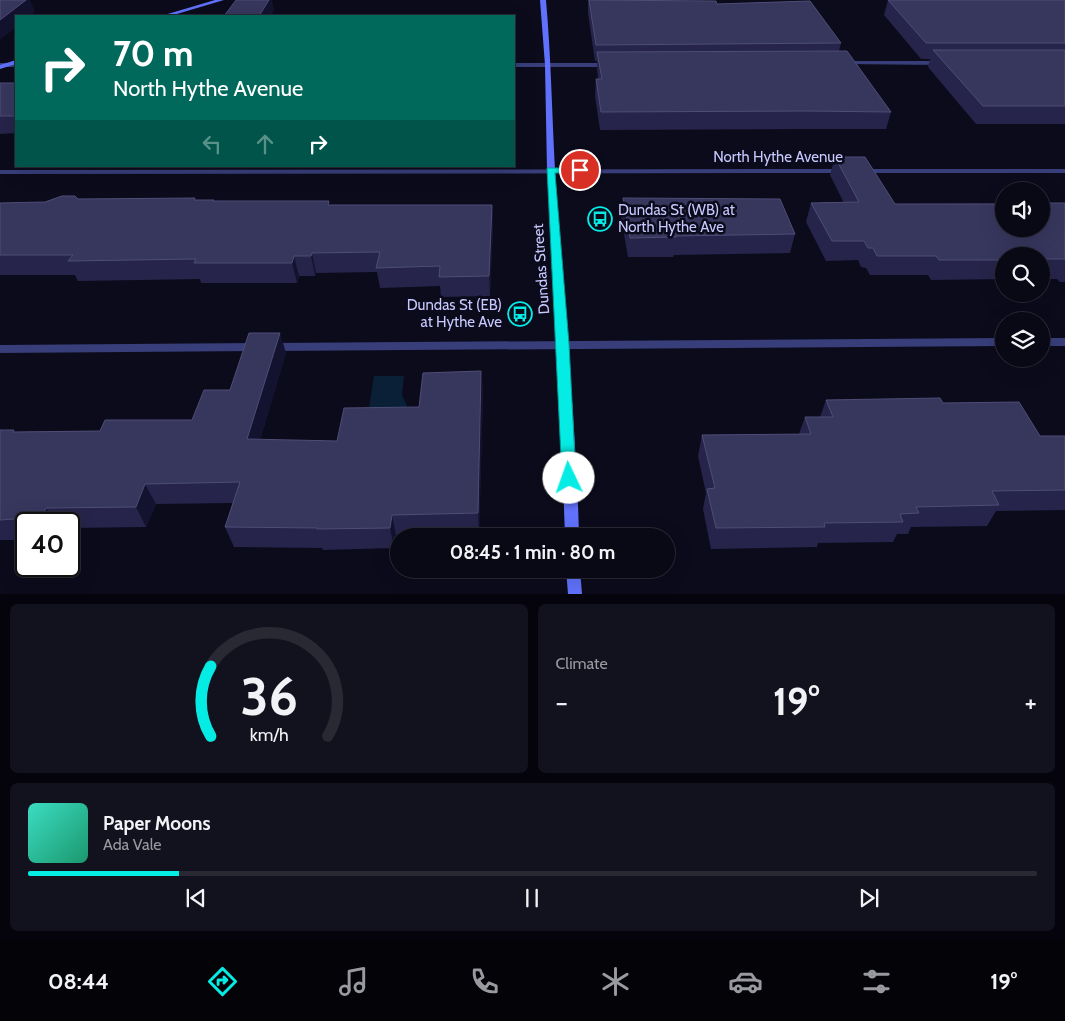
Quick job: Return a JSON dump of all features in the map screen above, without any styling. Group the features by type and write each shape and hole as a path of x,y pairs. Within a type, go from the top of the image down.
{"street":[{"path":"168,15 221,0"},
{"name":"Dundas Street","path":"543,0 572,528"},
{"path":"2,66 15,63"},
{"path":"836,63 946,63"},
{"path":"515,65 618,64"},
{"name":"North Hythe Avenue","path":"0,172 1065,171"},
{"path":"0,350 995,342"},
{"path":"1050,342 1065,342"},
{"path":"573,578 574,594"}],"water":[{"path":"374,376 404,376 402,395 407,406 405,419 367,420"}],"building":[{"path":"0,0 26,0 0,20"},
{"path":"236,0 269,0 260,15 225,15"},
{"path":"589,0 716,1 717,4 810,1 841,43 596,45"},
{"path":"888,0 1065,0 1065,43 926,43"},
{"path":"933,50 1065,50 1065,106 983,106"},
{"path":"847,51 891,112 601,112 596,79 602,79 597,52"},
{"path":"0,83 15,83 15,116 0,116"},
{"path":"835,157 865,157 895,204 995,204 995,237 1050,237 1050,203 1065,203 1065,259 1050,259 1050,247 995,247 995,260 939,260 936,256 877,256 873,248 868,248 864,241 832,241 811,203 859,202"},
{"path":"62,196 75,196 78,199 195,198 194,200 213,201 329,201 328,205 492,205 489,276 439,277 440,266 376,268 380,252 312,253 311,256 294,256 292,263 194,263 196,259 68,261 73,255 0,255 0,203 45,202"},
{"path":"623,198 780,199 795,234 630,238"},
{"path":"249,333 280,333 247,439 337,441 344,408 419,407 423,373 481,371 478,513 392,515 390,528 225,527 240,482 145,484 136,507 46,508 44,512 15,512 14,519 0,520 0,430 14,430 13,432 100,431 105,420 192,420 204,390 230,390"},
{"path":"940,398 943,403 1019,402 1040,436 1065,436 1065,490 992,491 999,505 916,507 919,513 900,514 903,522 824,523 825,527 716,528 707,489 715,488 702,435 811,434 805,417 833,417 826,400"}],"place":[{"name":"Dundas St (WB) at North Hythe Ave","path":"600,219"},
{"name":"Dundas St (EB) at Hythe Ave","path":"520,314"}],"route":[{"path":"569,478 563,344 551,170 580,170"}]}
